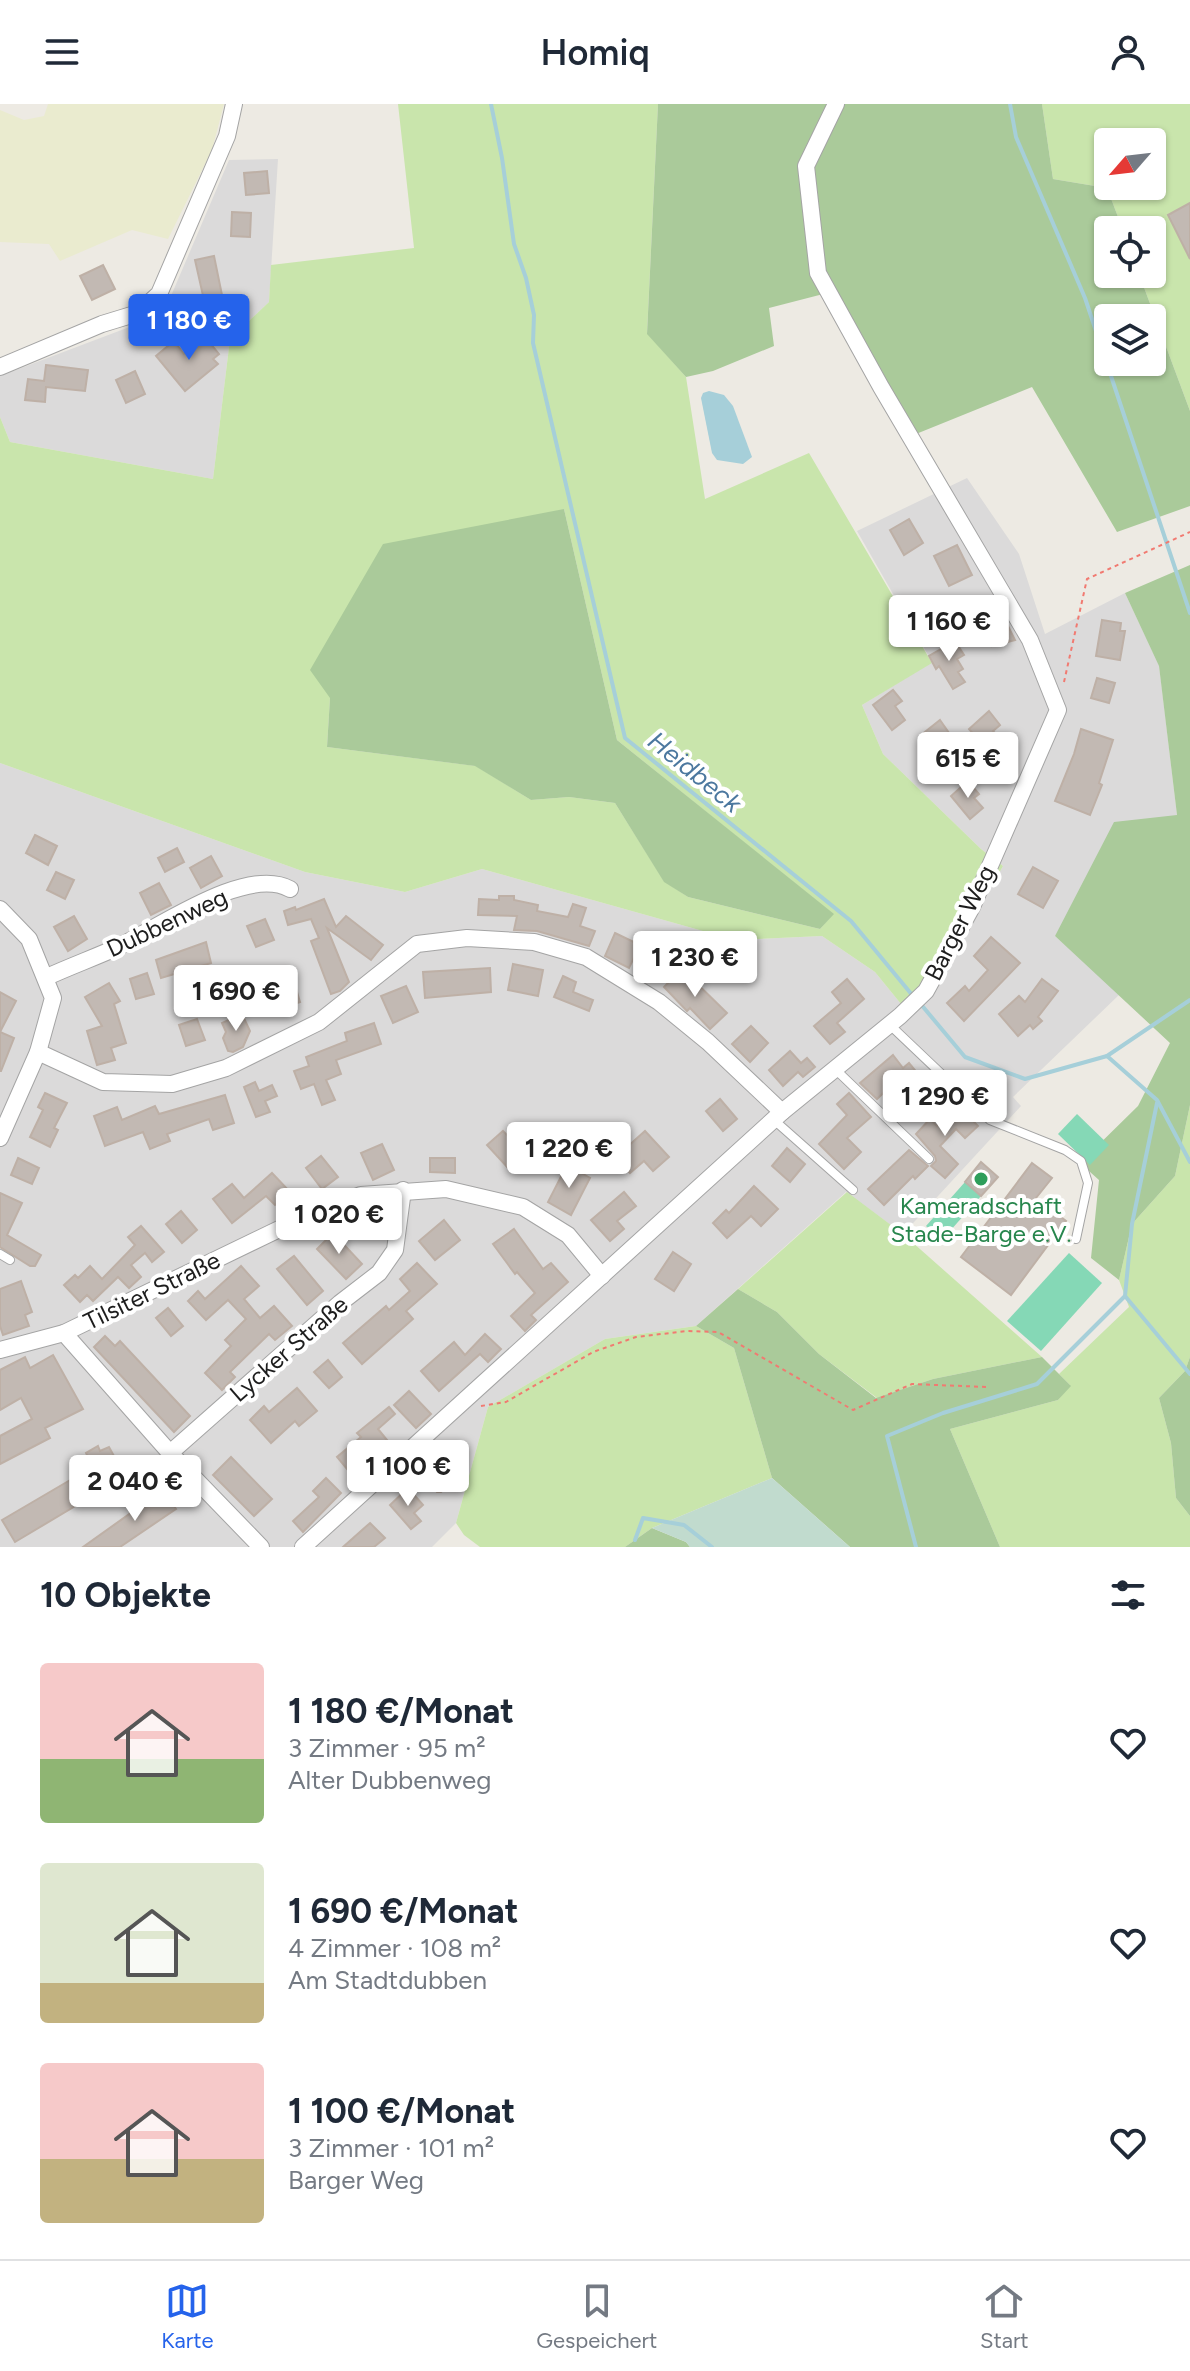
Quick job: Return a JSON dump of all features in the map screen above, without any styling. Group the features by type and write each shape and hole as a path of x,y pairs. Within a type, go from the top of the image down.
{"street":[{"path":"0,367 102,324 138,313 159,294 227,136 234,104"},
{"name":"Barger Weg","path":"303,1547 778,1116 926,991 972,907 1058,710 1030,640 881,387 818,273 806,166 836,104"},
{"name":"Dubbenweg","path":"47,977 121,945 216,896 257,884 283,885 290,889"},
{"path":"0,909 29,939 53,998 38,1052 0,1138"},
{"path":"38,1052 103,1082 172,1084 226,1068 319,1022 417,944 467,938 534,942 586,957 659,1002 708,1042 778,1116"},
{"name":"Tilsiter Straße","path":"0,1350 64,1333 302,1218 361,1195 446,1189 523,1207 568,1235 602,1276"},
{"name":"Lycker Straße","path":"170,1453 340,1303 379,1273 395,1250 403,1190"},
{"path":"64,1333 170,1453 261,1547"}],"lane":[{"path":"895,1020 990,1120 1065,1150 1081,1161 1088,1183 1076,1239"},
{"path":"835,1069 929,1159"},
{"path":"778,1116 853,1190"},
{"path":"0,1254 10,1260"}],"path":[{"path":"1064,681 1087,579 1190,532"},
{"path":"466,1399 480,1406 506,1402 593,1352 636,1337 687,1331 718,1332 853,1410 912,1384 986,1387"}],"shaded area":[{"path":"278,159 269,302 230,339 213,479 10,442 0,417 0,376 148,320 168,303 229,160"},
{"path":"967,478 1019,554 1045,634 1125,593 1159,665 1177,815 1055,936 1120,994 1013,1097 1021,1106 903,1234 846,1192 696,1326 605,1339 488,1407 456,1523 432,1547 0,1547 0,763 305,872 405,892 482,869 735,940 822,936 875,972 910,1015 1003,866 981,849 883,754 862,705 932,662 857,531"}],"green space":[{"path":"48,104 224,104 212,150 168,239 132,230 60,261 49,244 0,242 0,110 24,120 44,116"},
{"path":"398,104 658,104 647,333 686,377 705,499 809,453 932,663 862,705 883,754 981,849 1003,866 926,1001 910,1015 875,972 822,936 735,940 482,869 405,892 305,872 0,763 0,417 10,442 213,479 230,339 269,302 271,265 414,248","holes":["564,509 617,740 833,914 820,929 688,897 664,881 615,803 569,797 531,800 476,766 327,747 330,698"]},
{"path":"658,104 1042,104 1053,179 1094,186 1094,200 1112,200 1118,216 1094,216 1094,288 1144,288 1150,304 1094,304 1094,376 1166,376 1166,347 1190,411 1190,506 1117,532 1032,387 916,434 831,292 769,308 774,346 713,371 686,377 647,334"},
{"path":"1042,104 1190,104 1190,411 1166,347 1166,304 1150,304 1144,288 1166,288 1166,216 1118,216 1112,200 1166,200 1166,128 1094,128 1094,186 1053,179"},
{"path":"564,509 617,740 834,914 820,929 688,897 664,882 615,803 569,797 531,800 475,766 327,747 330,698 310,670 383,544"},
{"path":"1190,565 1190,1105 1175,1176 1132,1224 1119,1280 1091,1258 1099,1180 1080,1163 1138,1106 1170,1043 1055,936 1114,822 1177,815 1159,666 1125,593"},
{"path":"1190,1105 1190,1357 1185,1371 1159,1398 1171,1443 1176,1498 1190,1516 1190,1547 1000,1547 950,1429 1058,1400 1070,1385 1059,1374 1129,1307 1119,1280 1132,1224 1175,1176"},
{"path":"1077,1114 1109,1145 1090,1165 1058,1134"},
{"path":"965,1182 981,1196 942,1240 926,1226"},
{"path":"847,1192 903,1234 1042,1357 933,1379 877,1398 819,1354 777,1312 738,1289"},
{"path":"1069,1253 1102,1283 1041,1351 1007,1321"},
{"path":"738,1289 777,1312 819,1354 876,1398 933,1379 1042,1357 1071,1386 1058,1400 950,1429 1000,1547 850,1547 772,1478 734,1348 696,1326"},
{"path":"696,1326 734,1348 772,1478 652,1528 625,1547 480,1547 464,1535 456,1523 488,1407 605,1339"},
{"path":"1190,1357 1190,1516 1176,1498 1171,1443 1159,1398 1185,1371"},
{"path":"772,1478 850,1547 690,1547 686,1542 652,1528"},
{"path":"652,1528 686,1542 690,1547 625,1547"}],"water":[{"path":"709,391 724,395 733,406 752,457 743,464 717,460 712,453 701,398 703,393"}],"building":[{"path":"267,171 269,193 246,195 244,173"},
{"path":"1190,203 1190,259 1168,215"},
{"path":"232,212 251,213 250,237 231,236"},
{"path":"214,256 222,295 204,300 195,260"},
{"path":"103,265 115,289 92,300 80,276"},
{"path":"205,337 219,354 213,359 218,364 185,391 156,356 174,341 184,354"},
{"path":"46,365 88,370 85,391 46,387 45,402 25,400 28,379 44,381"},
{"path":"135,371 145,394 126,403 116,380"},
{"path":"909,519 923,543 904,555 890,530"},
{"path":"957,545 972,575 949,586 934,556"},
{"path":"1003,616 1015,640 992,646 985,620"},
{"path":"1102,620 1121,623 1120,631 1125,631 1120,660 1096,656"},
{"path":"955,641 964,655 957,659 963,669 958,672 965,682 953,689 929,656"},
{"path":"1097,678 1115,683 1109,703 1091,698"},
{"path":"893,690 902,701 895,706 905,720 892,730 873,705"},
{"path":"989,711 1000,725 993,731 1005,744 992,755 969,729"},
{"path":"940,720 949,733 940,742 948,760 934,767 921,735"},
{"path":"1081,729 1113,740 1099,783 1102,785 1090,815 1055,801"},
{"path":"968,781 979,794 974,798 983,808 970,819 951,796"},
{"path":"35,835 57,846 48,865 26,853"},
{"path":"177,848 184,862 165,872 158,858"},
{"path":"211,856 222,876 201,888 190,868"},
{"path":"1033,867 1058,881 1043,908 1018,894"},
{"path":"56,872 74,880 65,899 47,890"},
{"path":"159,883 171,905 151,915 140,893"},
{"path":"499,896 514,896 514,900 538,905 537,911 568,917 573,904 586,908 580,926 595,931 589,946 537,931 514,930 517,916 478,915 479,899 499,900"},
{"path":"324,899 336,927 346,916 383,945 371,960 327,928 349,982 340,991 331,994 311,941 319,938 311,919 288,925 284,911 295,907 296,910"},
{"path":"74,916 87,939 68,951 54,927"},
{"path":"265,919 274,940 256,947 247,926"},
{"path":"615,933 640,945 629,968 605,956"},
{"path":"991,937 1020,963 964,1021 947,1003 965,986 969,991 988,970 974,956"},
{"path":"206,942 211,963 161,978 156,960"},
{"path":"513,964 543,970 538,996 508,990"},
{"path":"490,968 491,992 425,998 423,972"},
{"path":"682,969 727,1013 710,1029 664,987"},
{"path":"147,973 154,994 136,999 130,979"},
{"path":"287,974 290,984 295,985 300,1002 272,1011 263,982"},
{"path":"563,976 576,982 573,992 593,1000 589,1011 554,997"},
{"path":"847,979 864,999 837,1023 845,1032 830,1044 814,1026 841,1003 832,992"},
{"path":"1042,979 1058,991 1038,1017 1042,1021 1033,1029 1030,1025 1018,1036 999,1014 1019,996 1025,1002"},
{"path":"109,983 120,1001 114,1004 126,1043 111,1048 115,1060 97,1065 87,1031 102,1026 85,997"},
{"path":"406,986 418,1012 393,1023 381,996"},
{"path":"0,992 16,1001 0,1032"},
{"path":"242,1014 250,1031 243,1047 228,1051 222,1023"},
{"path":"197,1019 205,1040 186,1046 179,1025"},
{"path":"374,1023 381,1044 336,1060 341,1074 326,1080 335,1100 322,1105 314,1084 301,1089 294,1071 309,1066 306,1057 347,1041 345,1033"},
{"path":"751,1026 768,1043 750,1062 732,1044"},
{"path":"0,1032 14,1038 1,1071 0,1071"},
{"path":"790,1051 801,1063 807,1058 815,1067 803,1077 798,1072 783,1086 769,1070"},
{"path":"893,1055 903,1068 909,1063 919,1075 906,1085 900,1077 877,1099 860,1083"},
{"path":"255,1082 259,1091 272,1085 277,1096 265,1101 270,1112 256,1117 244,1087"},
{"path":"45,1093 67,1103 54,1128 58,1130 50,1147 30,1137 43,1110 38,1107"},
{"path":"849,1093 871,1117 847,1138 861,1152 844,1169 819,1144 847,1115 837,1104"},
{"path":"225,1095 234,1123 213,1130 209,1119 167,1134 170,1141 150,1149 143,1132 105,1146 94,1116 117,1107 122,1120 155,1106 159,1114"},
{"path":"720,1099 737,1119 723,1131 706,1111"},
{"path":"958,1106 978,1126 965,1138 956,1129 940,1146 958,1164 945,1178 931,1166 936,1161 935,1156 916,1134 930,1119 937,1126"},
{"path":"503,1131 526,1155 510,1170 487,1145"},
{"path":"645,1131 669,1157 653,1171 644,1161 630,1173 616,1157"},
{"path":"382,1144 394,1170 373,1180 361,1153"},
{"path":"787,1148 805,1164 790,1182 772,1166"},
{"path":"909,1150 928,1166 915,1179 913,1176 884,1205 868,1189"},
{"path":"321,1156 338,1177 322,1189 306,1168"},
{"path":"18,1158 39,1168 32,1184 11,1175"},
{"path":"430,1158 455,1158 455,1173 430,1172"},
{"name":"Kameradschaft Stade-Barge e.V.","path":"981,1162 998,1177 981,1196 965,1182"},
{"path":"1032,1163 1052,1178 1036,1198 1066,1221 1011,1295 961,1257"},
{"path":"567,1165 590,1178 571,1215 548,1202"},
{"path":"272,1173 290,1192 275,1205 266,1196 232,1223 213,1199 232,1184 244,1198"},
{"path":"754,1186 778,1209 761,1226 751,1216 727,1238 713,1223 726,1210 729,1213"},
{"path":"624,1192 636,1206 617,1221 624,1229 610,1241 591,1220"},
{"path":"0,1193 22,1203 7,1235 41,1255 35,1266 0,1247"},
{"path":"181,1211 197,1230 182,1243 166,1224"},
{"path":"444,1220 460,1240 435,1260 419,1241"},
{"path":"141,1226 164,1252 152,1262 145,1253 131,1265 141,1277 129,1288 118,1277 93,1301 87,1295 80,1302 64,1285 75,1275 78,1278 90,1266 102,1279 135,1245 128,1237"},
{"path":"514,1229 543,1269 551,1263 568,1282 531,1315 536,1320 525,1331 511,1316 535,1293 517,1272 515,1274 493,1244"},
{"path":"333,1233 362,1264 346,1279 317,1249"},
{"path":"673,1252 691,1264 674,1291 655,1279"},
{"path":"294,1256 323,1291 307,1305 277,1269"},
{"path":"417,1263 437,1284 406,1311 413,1319 362,1364 343,1343 386,1306 389,1310 410,1291 400,1279"},
{"path":"241,1266 259,1286 244,1299 260,1318 274,1306 292,1326 275,1340 269,1334 230,1372 235,1377 222,1390 205,1373 231,1346 225,1340 246,1319 228,1300 206,1320 188,1301 198,1291 205,1299"},
{"path":"21,1281 32,1312 25,1315 29,1326 3,1335 0,1326 0,1289"},
{"path":"168,1308 183,1326 171,1336 156,1318"},
{"path":"485,1334 501,1349 488,1362 480,1354 439,1391 421,1371 454,1342 465,1355"},
{"path":"105,1336 115,1346 120,1341 190,1416 174,1432 94,1347"},
{"path":"53,1355 83,1409 45,1428 50,1438 0,1464 0,1436 32,1419 21,1398 0,1410 0,1370 25,1357 30,1368"},
{"path":"328,1360 342,1377 329,1388 314,1372"},
{"path":"297,1388 317,1411 299,1426 295,1421 271,1443 250,1420 264,1406 269,1412"},
{"path":"409,1391 431,1414 416,1428 394,1405"},
{"path":"389,1407 395,1414 378,1429 391,1445 369,1464 372,1468 357,1481 337,1457 361,1437 357,1433"},
{"path":"98,1446 100,1451 109,1447 120,1467 113,1472 117,1479 80,1499 82,1502 15,1542 2,1520 89,1469 84,1461 89,1459 86,1453"},
{"path":"231,1457 272,1499 254,1516 213,1475"},
{"path":"435,1463 452,1483 441,1492 437,1492 422,1474"},
{"path":"326,1478 341,1493 303,1532 293,1521 319,1497 313,1491"},
{"path":"408,1488 423,1505 414,1513 421,1521 411,1529 390,1505"},
{"path":"163,1490 176,1509 120,1547 83,1547"},
{"path":"370,1523 385,1538 374,1547 343,1547"}],"waterway":[{"name":"Heidbeck","path":"491,104 514,244 534,315 533,343 625,738 851,921 913,996"},
{"path":"1010,104 1016,137 1085,298 1190,613"},
{"path":"1107,1056 1190,1000"},
{"name":"Heidbeck","path":"919,1002 965,1057 1025,1079 1107,1056 1157,1100 1190,1162"},
{"path":"916,1547 887,1436 943,1413 1037,1384 1125,1296 1132,1224 1157,1103"},
{"path":"1125,1296 1190,1374"},
{"path":"635,1540 643,1518 684,1525 712,1547"}],"place":[{"name":"Kameradschaft Stade-Barge e.V.","path":"981,1179"}]}
